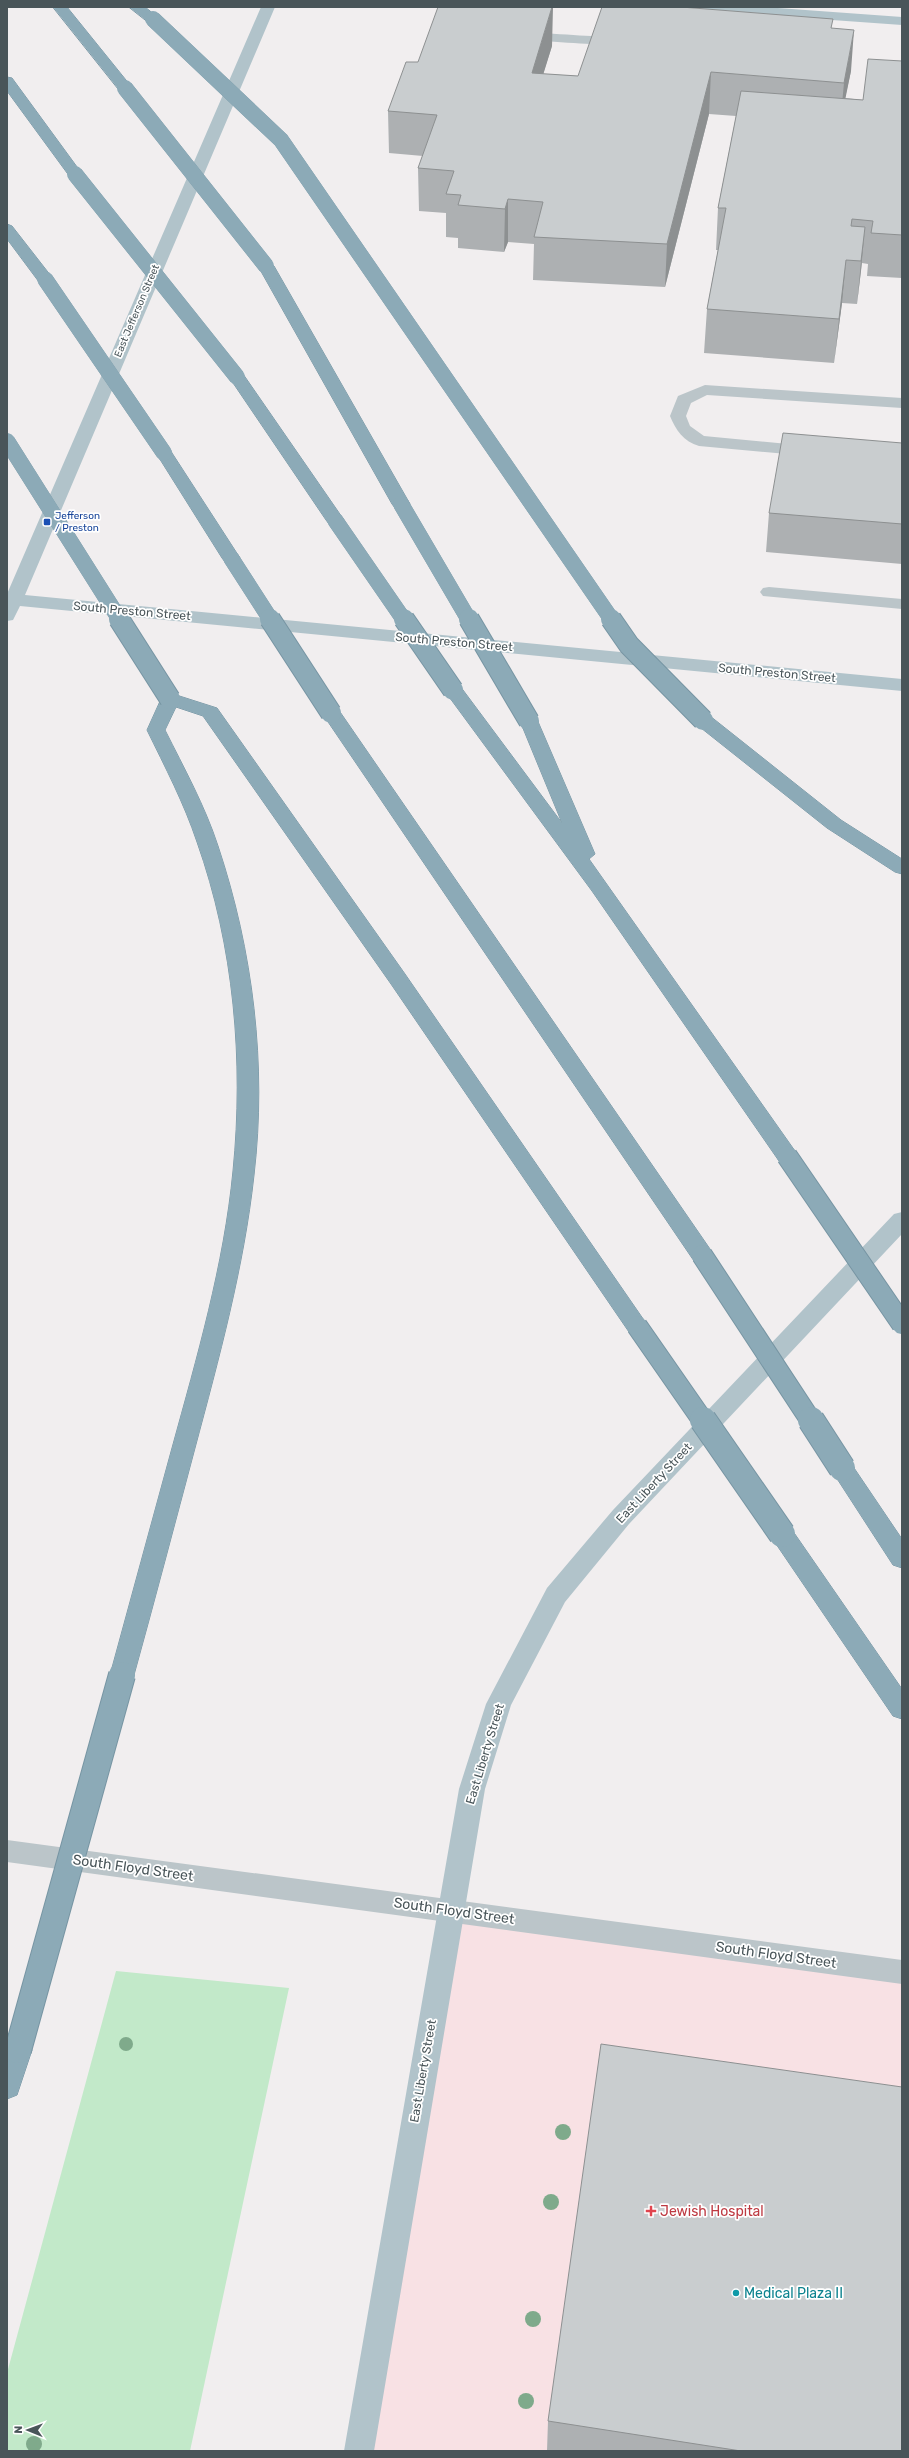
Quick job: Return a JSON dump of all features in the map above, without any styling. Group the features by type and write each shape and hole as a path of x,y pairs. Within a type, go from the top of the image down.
{"highway":[{"path":"60,7 266,266 400,504 529,721 599,886"},
{"path":"136,7 153,19 280,140 365,259 629,645 703,720 834,824 902,868"},
{"path":"7,81 75,174 237,377 453,690 599,886 902,1324"},
{"path":"7,229 45,279 164,453 331,713 702,1255 902,1558"},
{"path":"7,441 170,699 210,712 371,940 902,1709"},
{"path":"7,2086 122,1675 220,1311 238,1219 247,1136 248,1068 243,1004 230,928 212,858 187,792 156,730 170,699"}],"main road":[{"name":"East Jefferson Street","path":"9,605 268,7"},
{"path":"705,7 902,21"},
{"name":"South Preston Street","path":"9,605 902,684"},
{"name":"East Liberty Street","path":"359,2451 472,1789 499,1704 556,1595 621,1517 902,1220"}],"street":[{"path":"476,7 476,18 485,26 504,32 604,41"},
{"path":"802,28 818,15"},
{"path":"824,452 699,441 683,428 678,416 684,400 705,390 902,403"},
{"path":"769,592 902,604"},
{"name":"South Floyd Street","path":"7,1851 902,1972"}],"shaded area":[{"name":"Jewish Hospital","path":"450,1911 902,1972 902,2451 359,2451"}],"green space":[{"path":"116,1971 289,1988 190,2451 7,2451 7,2373"}],"building":[{"path":"438,7 552,7 532,73 578,76 602,7 681,7 833,19 831,28 854,30 844,83 711,72 667,244 534,237 543,202 508,199 505,209 458,205 461,195 446,194 454,171 418,168 437,115 388,111 406,62 418,62"},
{"path":"868,59 902,61 902,235 871,233 873,221 852,219 851,226 865,227 861,261 846,260 839,319 707,309 726,208 718,208 741,91 863,100"},
{"path":"783,433 902,443 902,524 769,513"},
{"name":"Medical Plaza II","path":"601,2044 902,2087 902,2451 741,2451 548,2421"}],"place":[{"name":"Jefferson / Preston","path":"47,522"},
{"name":"Jewish Hospital","path":"651,2211"},
{"name":"Medical Plaza II","path":"736,2293"}]}
